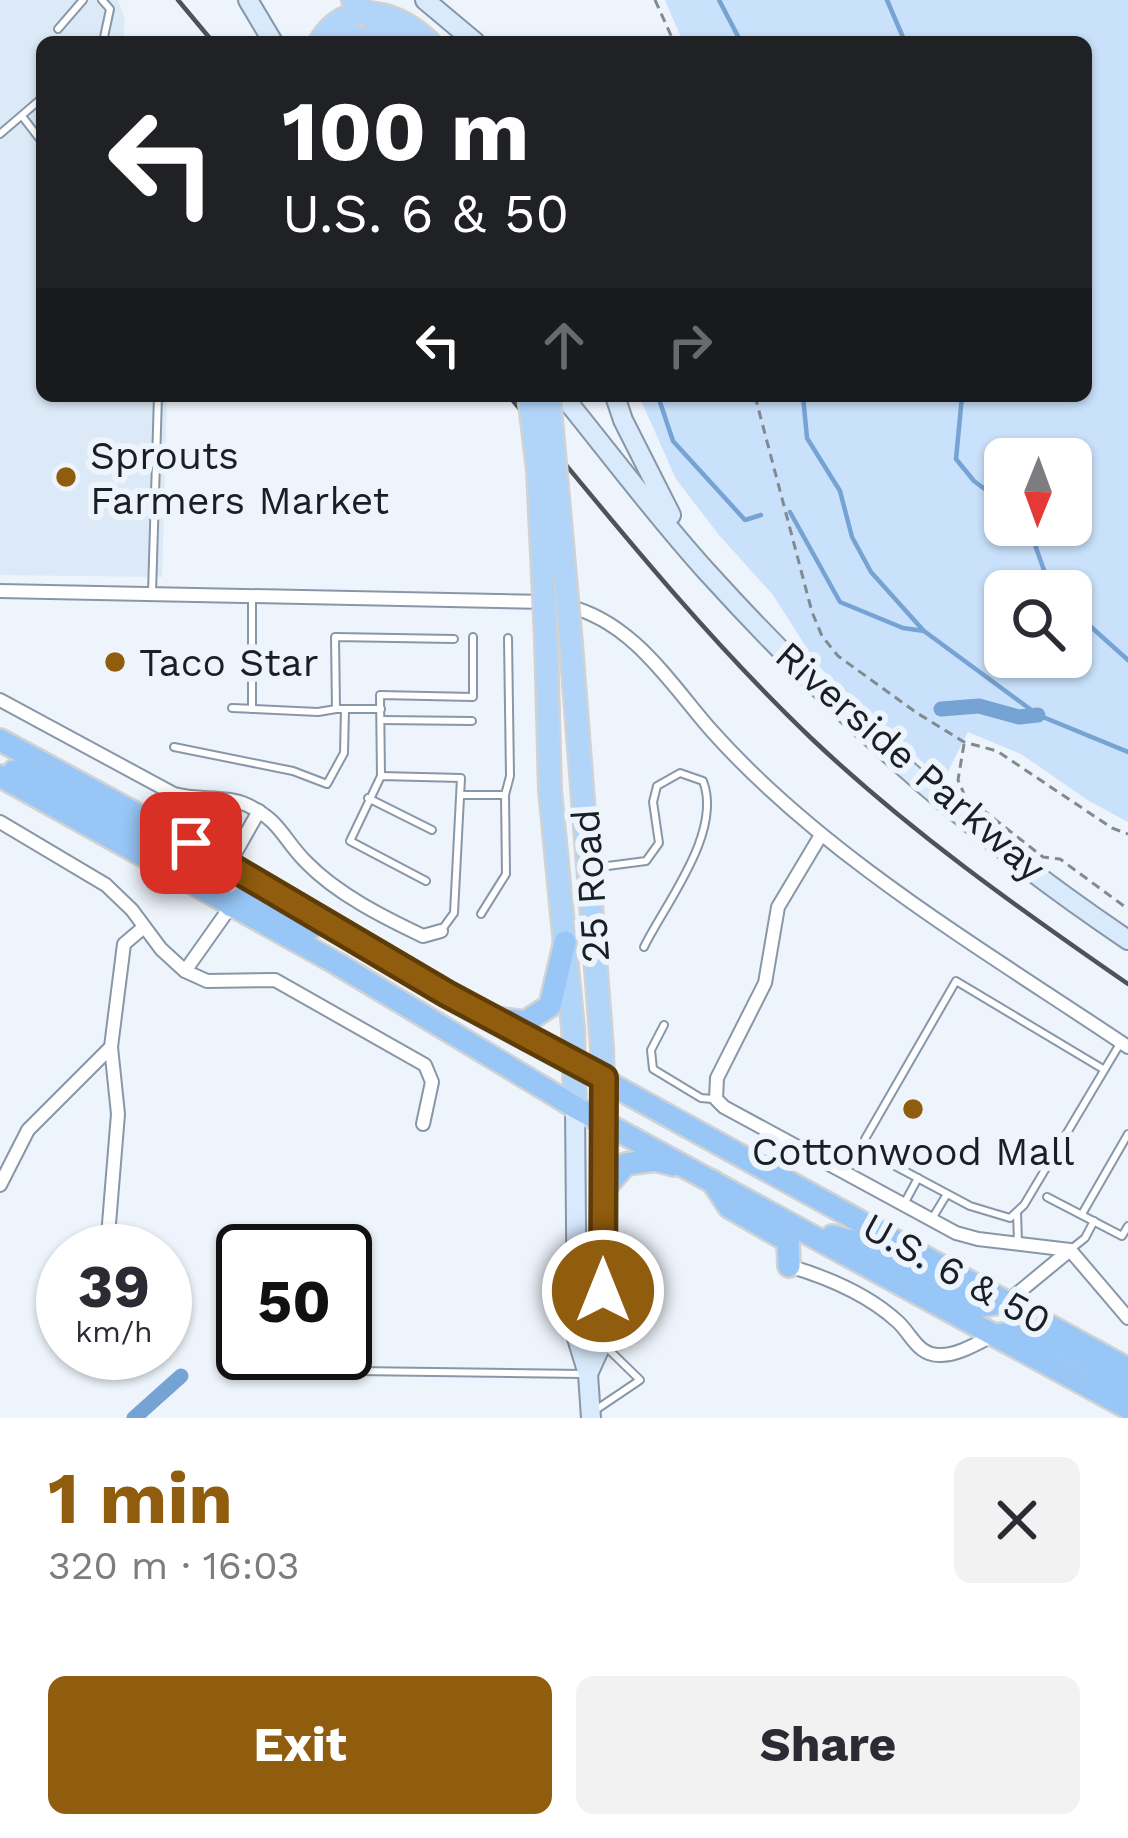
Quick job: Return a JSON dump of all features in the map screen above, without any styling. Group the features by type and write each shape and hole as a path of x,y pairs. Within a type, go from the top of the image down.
{"highway":[{"name":"U.S. 6 & 50","path":"0,740 229,864 447,994 1128,1369"},
{"path":"0,766 59,791 182,860 211,868 229,864"},
{"name":"U.S. 6 & 50","path":"0,776 336,963 575,1107 1128,1408"},
{"path":"231,906 240,898 255,900 345,946 384,955"},
{"path":"447,994 500,1019 524,1022 534,1018 554,997 565,941"},
{"path":"603,1190 619,1170 637,1161 655,1160 703,1175 729,1207 788,1241 789,1266"},
{"path":"800,1228 863,1244 980,1306 1006,1302"},
{"path":"995,1335 1018,1331 1046,1341 1128,1386"}],"main road":[{"path":"248,0 270,36"},
{"path":"398,0 426,36"},
{"path":"425,0 469,36"},
{"path":"325,36 334,15 354,2 388,7 424,36"},
{"path":"354,2 391,36"},
{"name":"25 Road","path":"530,402 538,470 550,790 574,1063 578,1338 588,1374 591,1416"},
{"name":"25 Road","path":"550,402 604,1078 602,1343 588,1374"},
{"name":"Riverside Parkway","path":"568,402 705,570 813,682 897,760 1047,882 1128,940"},
{"name":"Riverside Parkway","path":"617,402 664,503 705,570"}],"street":[{"path":"0,590 524,600 592,613 640,648 745,766 821,835 1124,1044"},
{"path":"0,700 174,794 196,801 242,802 280,824 305,862 341,890 423,936 441,932"},
{"path":"229,864 259,811"},
{"path":"0,822 106,885 185,971 207,981 231,984 275,980 425,1065 432,1082 423,1124"},
{"path":"821,835 778,907 765,983 717,1078 716,1099 931,1220 978,1239 1070,1250 1128,1318"},
{"path":"185,971 231,906"},
{"path":"109,1224 118,1114 111,1047 124,944 144,927"},
{"path":"0,1185 28,1130 111,1047"},
{"path":"1006,1302 1070,1250"},
{"path":"789,1266 823,1276 884,1311 902,1325 918,1348 940,1355 995,1335"}],"lane":[{"path":"58,29 83,0"},
{"path":"102,0 110,9 104,36"},
{"path":"0,134 36,103"},
{"path":"21,116 36,135"},
{"path":"152,593 158,402"},
{"path":"252,595 252,709"},
{"path":"174,747 293,771 327,784 344,753 335,637 454,639"},
{"path":"426,881 350,841 381,776 380,695 472,697 473,637"},
{"path":"481,914 506,874 508,638"},
{"path":"232,708 381,709"},
{"path":"381,721 472,721"},
{"path":"589,868 646,861 659,843 652,802 657,786 680,773 703,781 708,806 701,832 677,892 644,947"},
{"path":"381,776 461,778 454,913 441,932"},
{"path":"460,795 505,795"},
{"path":"368,798 432,830"},
{"path":"1103,1069 956,981 866,1138 869,1152 947,1194 1010,1218 1103,1069 1124,1044"},
{"path":"664,1025 650,1056 652,1069 700,1098 716,1099"},
{"path":"1082,1215 1128,1134"},
{"path":"903,1205 918,1178"},
{"path":"931,1220 947,1194"},
{"path":"1046,1197 1122,1236 1128,1226"},
{"path":"1017,1212 1018,1243"},
{"path":"1070,1250 1085,1238 1094,1221"},
{"path":"591,1416 640,1380 602,1343"},
{"path":"372,1371 588,1374"}],"path":[{"path":"655,0 671,36"},
{"path":"756,402 767,433 772,472 822,636 838,656 964,742 997,751 1128,834"},
{"path":"964,742 958,780 965,796 1043,856 1060,859 1128,909"}],"shaded area":[{"path":"0,0 118,0 125,19 124,36 36,36 36,402 167,402 162,577 0,575"},
{"path":"665,0 1128,0 1128,822 1021,754 968,732 943,781 819,667 773,595 676,479 642,402 1092,402 1092,36 680,36"}],"waterway":[{"path":"719,0 738,36"},
{"path":"887,0 902,36"},
{"path":"660,402 673,441 745,520 761,515"},
{"path":"804,402 807,438 840,491 852,537 871,572 923,630"},
{"path":"961,402 956,459 984,488"},
{"path":"790,512 840,602 903,628 924,631 1038,715 1128,752"},
{"path":"1035,546 1044,570"},
{"path":"1092,628 1128,660"},
{"path":"941,709 979,706 1019,717 1038,715"},
{"path":"134,1418 177,1380"}],"railway":[{"path":"178,0 208,36"},
{"path":"514,402 693,614 811,738 925,836 1128,984"}],"place":[{"name":"Sprouts Farmers Market","path":"66,477"},
{"name":"Taco Star","path":"115,662"},
{"name":"Cottonwood Mall","path":"913,1109"}],"route":[{"path":"191,843 447,994 604,1078 603,1291"}]}
